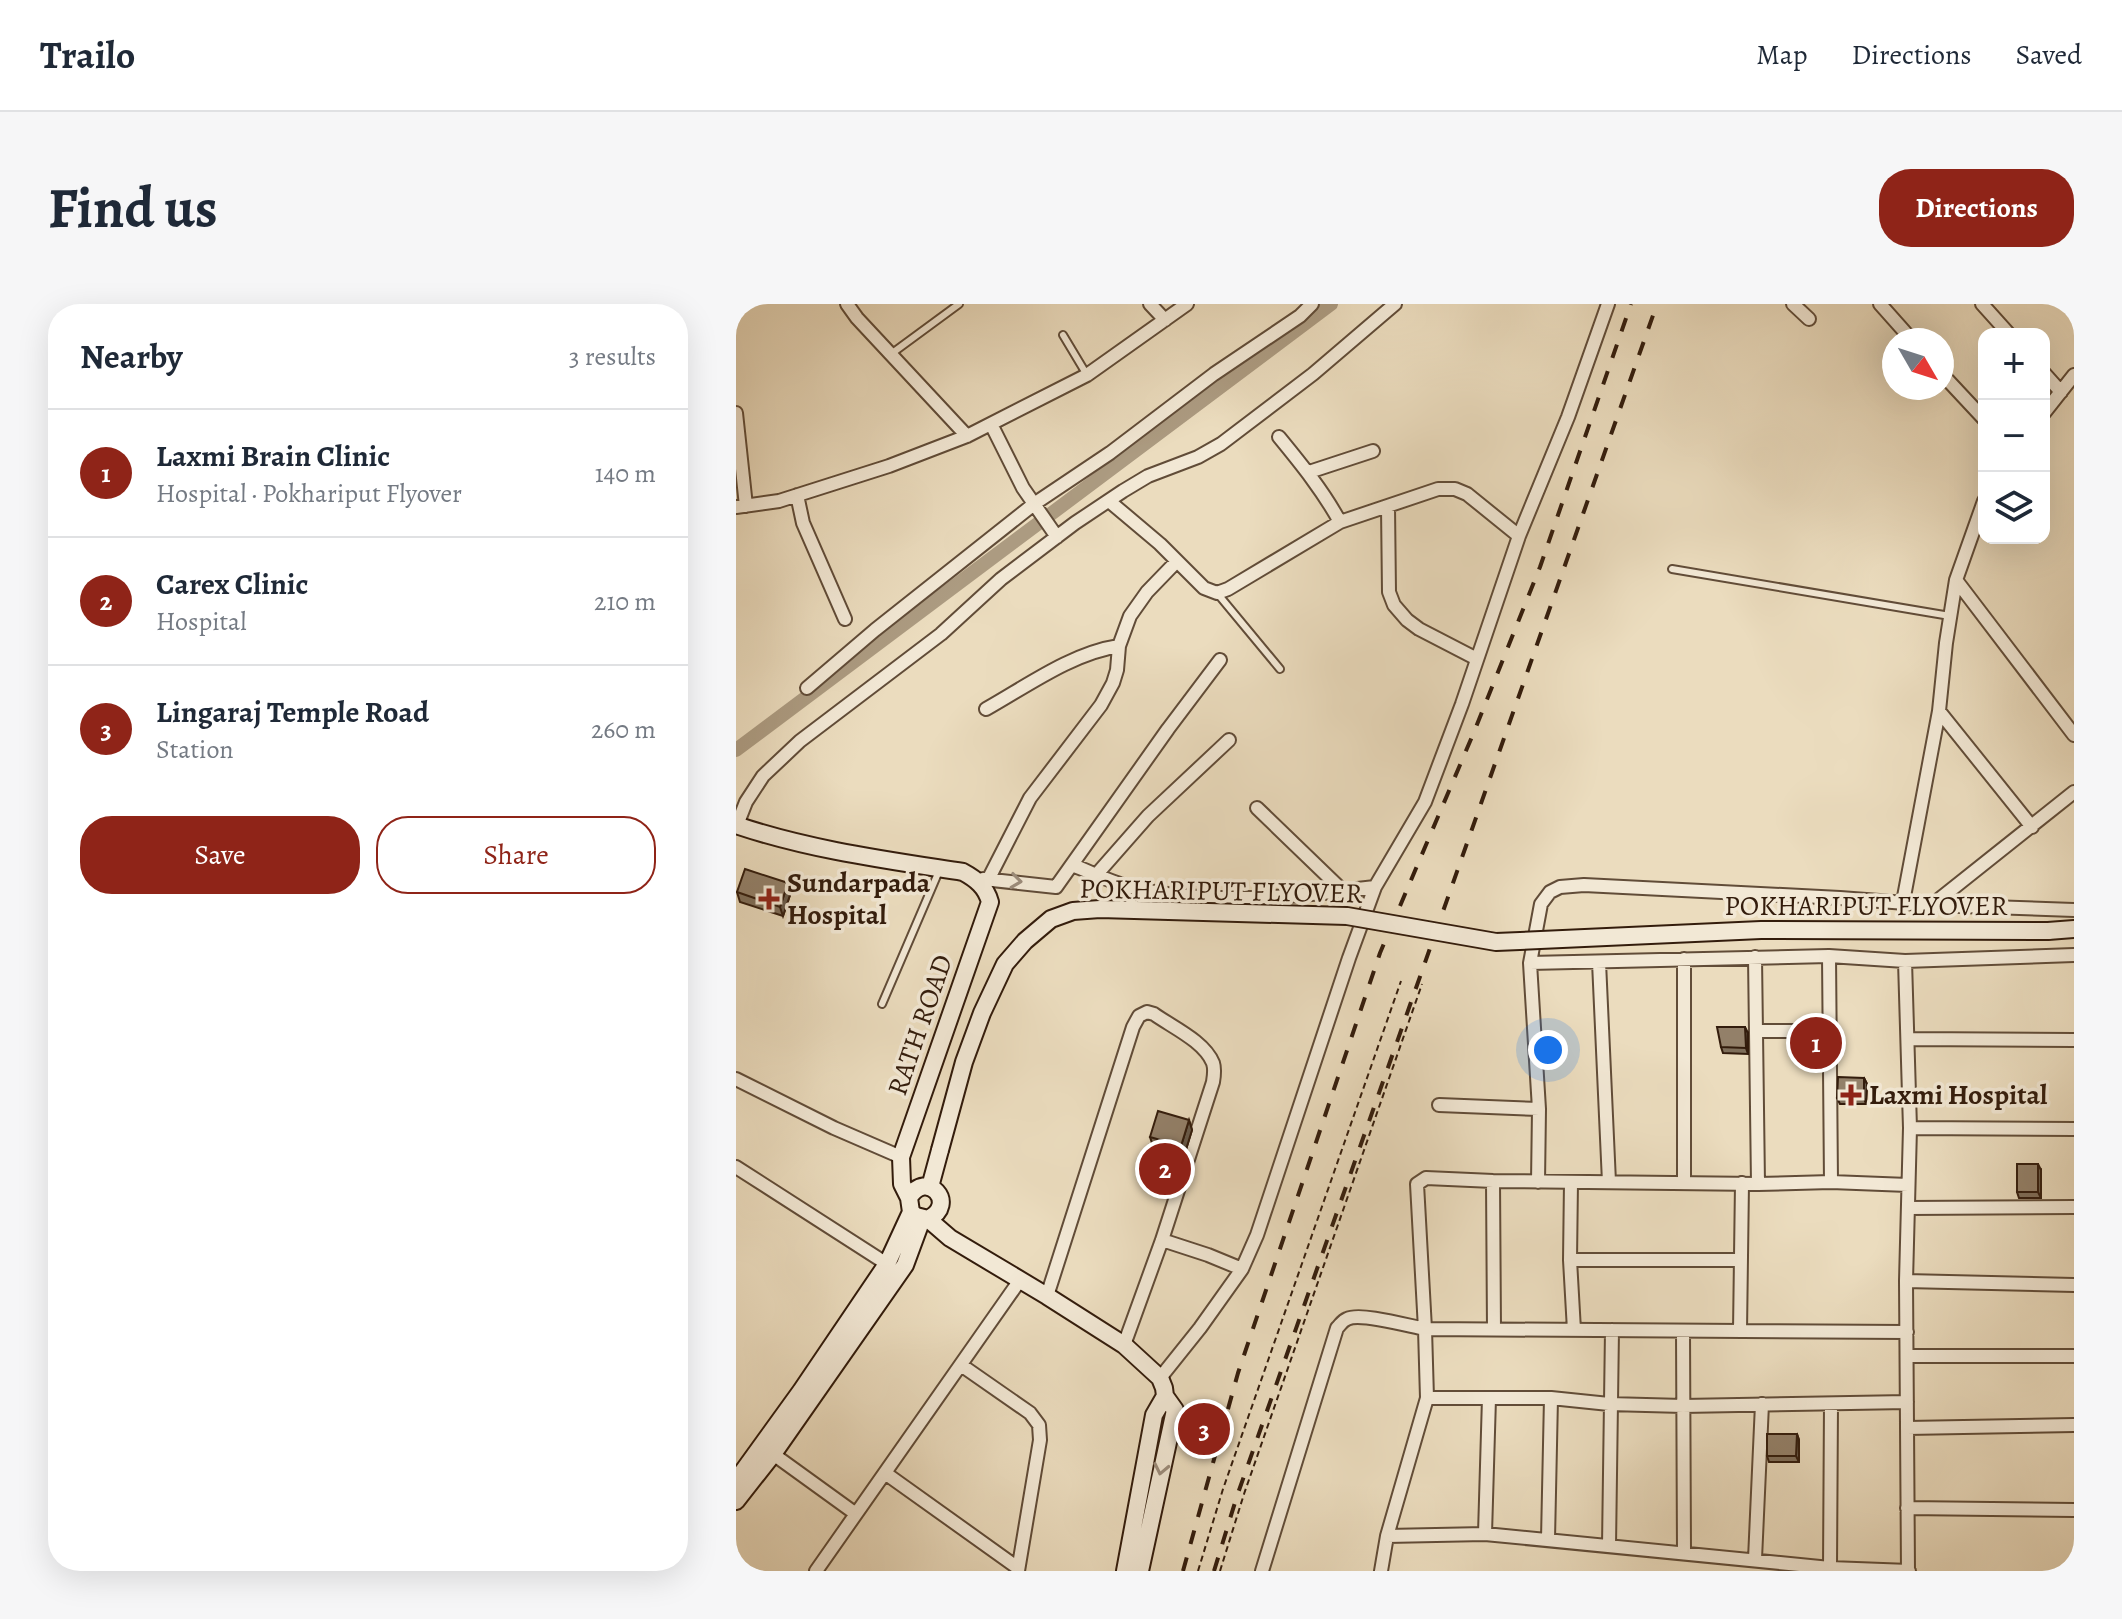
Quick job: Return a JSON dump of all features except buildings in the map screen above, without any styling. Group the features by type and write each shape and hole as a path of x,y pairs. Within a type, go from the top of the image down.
{"main road":[{"path":"736,825 816,848 963,872 982,879"},
{"name":"RATH ROAD","path":"918,1212 902,1184 901,1157 990,902 982,879"},
{"name":"POKHARIPUT FLYOVER","path":"930,1187 964,1062 1005,964 1025,941 1051,919 1073,911 1100,909 1347,916 1496,942 1761,930 2074,929"},
{"path":"736,1501 773,1454 905,1265 913,1247 918,1212 915,1189 930,1187 938,1193 941,1203 938,1213 918,1212"},
{"path":"918,1212 950,1238 1124,1345 1160,1378 1165,1396 1175,1410 1140,1571"},
{"path":"737,1477 801,1391 887,1264 918,1212"},
{"path":"1125,1571 1154,1415 1165,1396"}],"street":[{"path":"847,304 967,436"},
{"path":"1150,304 1165,320"},
{"path":"736,413 741,507 779,501 889,466 967,436 1087,375 1187,304"},
{"path":"807,688 875,630 1035,504 1110,453 1214,374 1300,316 1312,304"},
{"path":"736,825 763,776 800,741 941,634 1001,579 1056,536 1148,476 1198,457 1221,444 1313,374 1395,304"},
{"path":"1160,1378 1242,1269 1257,1235 1375,887 1425,802 1519,536 1568,417 1608,304"},
{"path":"1793,304 1809,319"},
{"path":"1880,304 1901,328"},
{"path":"1982,304 2004,328"},
{"path":"2050,406 2074,375"},
{"path":"2050,380 2061,392"},
{"path":"1954,387 1978,413"},
{"path":"991,424 1011,467 1056,536"},
{"path":"1279,437 1309,472 1340,522"},
{"path":"1309,472 1373,451"},
{"path":"1109,501 1204,588 1217,593 1340,522 1438,489 1455,489 1467,494 1519,536"},
{"path":"797,495 803,523 845,619"},
{"path":"1388,507 1389,592 1394,605 1419,629 1477,659"},
{"path":"1903,902 1939,711 1956,580 1978,518"},
{"path":"1177,561 1147,592 1130,616 1119,646 1113,683 1101,705 1030,798 982,879 1056,887 1220,660"},
{"path":"1956,580 2074,735"},
{"path":"986,709 1081,655 1119,646"},
{"path":"1939,711 2032,827"},
{"path":"1097,874 1148,816 1229,740"},
{"path":"1932,905 2074,792"},
{"path":"1257,808 1343,891"},
{"path":"1072,865 1125,886 1153,892 1240,899 1375,887"},
{"path":"1538,1182 1539,1109 1530,963 1541,904 1550,892 1560,887 1599,886 2074,910"},
{"path":"1530,963 1829,956 1905,961 2074,955"},
{"path":"1829,956 1831,1182"},
{"path":"1755,957 1758,1184"},
{"path":"1684,959 1684,1183"},
{"path":"1387,1536 1485,1534 1830,1568 1908,1571 1906,1281 1910,1128 1905,961"},
{"path":"1599,962 1609,1182"},
{"path":"1047,1296 1133,1027 1139,1016 1147,1012 1154,1014 1208,1055 1214,1067 1213,1082 1124,1345"},
{"path":"1756,1031 1830,1031"},
{"path":"1909,1039 2074,1040"},
{"path":"736,1079 901,1157"},
{"path":"1439,1105 1539,1109"},
{"path":"1910,1128 2074,1129"},
{"path":"736,1167 887,1264"},
{"path":"1381,1571 1387,1536 1427,1398 1417,1184 1426,1178 1908,1185"},
{"path":"1493,1181 1494,1329"},
{"path":"1571,1182 1570,1260 1574,1330"},
{"path":"1740,1331 1742,1183"},
{"path":"1908,1208 2074,1207"},
{"path":"1162,1240 1242,1269"},
{"path":"1570,1260 1741,1260"},
{"path":"816,1571 1020,1280"},
{"path":"1906,1281 2074,1285"},
{"path":"1262,1571 1337,1328 1349,1317 1425,1329 1907,1332"},
{"path":"1609,1546 1612,1330"},
{"path":"1683,1331 1684,1552"},
{"path":"1907,1356 2074,1356"},
{"path":"885,1473 1018,1570 1040,1440 1039,1425 1030,1413 961,1365"},
{"path":"1427,1398 1551,1398 1609,1404 1683,1406 1907,1402"},
{"path":"1485,1534 1489,1398"},
{"path":"1548,1539 1551,1398"},
{"path":"1755,1559 1762,1404"},
{"path":"1830,1568 1831,1404"},
{"path":"1907,1428 2074,1425"},
{"path":"773,1454 856,1514"},
{"path":"1907,1508 2074,1510"}],"lane":[{"path":"891,354 959,304"},
{"path":"1063,335 1087,375"},
{"path":"1672,569 1950,616"},
{"path":"1217,593 1280,669"},
{"path":"882,1004 940,869"}],"path":[{"path":"1198,1571 1223,1489 1401,981"},
{"path":"1220,1571 1422,984"}],"waterway":[{"path":"736,750 1331,304"}],"railway":[{"path":"1183,1571 1238,1373 1380,953 1540,567 1631,304"},
{"path":"1214,1571 1237,1496 1657,304"}],"place":[{"name":"Sundarpada Hospital","path":"769,899"},
{"name":"Laxmi Brain Clinic","path":"1816,1043"},
{"name":"Laxmi Hospital","path":"1851,1095"},
{"name":"Carex Clinic","path":"1165,1169"},
{"name":"Lingaraj Temple Road","path":"1204,1429"}]}
